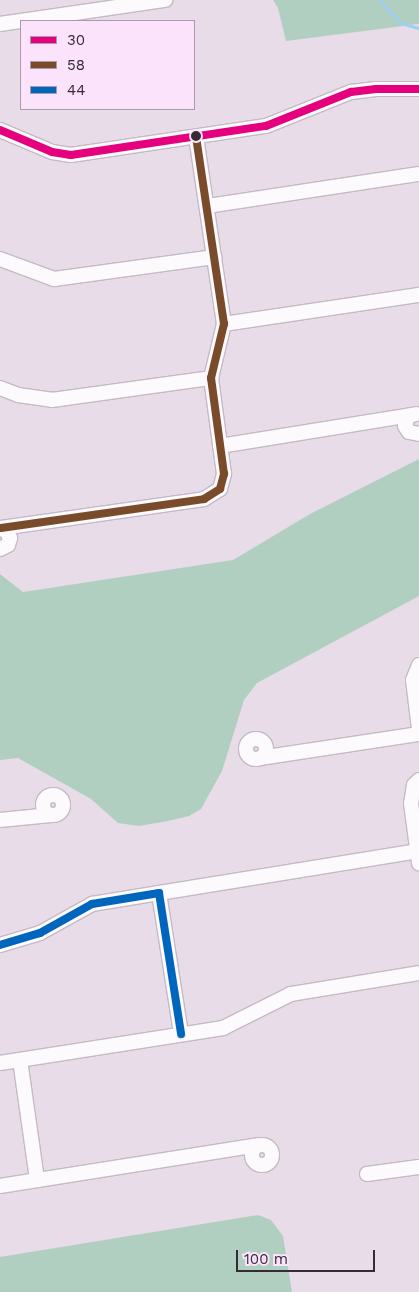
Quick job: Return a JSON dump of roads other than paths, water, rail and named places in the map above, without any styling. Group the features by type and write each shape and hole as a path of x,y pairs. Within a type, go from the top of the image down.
{"street":[{"path":"27,20 164,0"},
{"path":"0,24 20,21"},
{"path":"0,130 65,155 196,137 280,122 351,92 376,89 419,89"},
{"path":"0,549 8,545 4,532 204,499 216,493 223,482 211,378 224,324 196,137"},
{"path":"207,206 419,174"},
{"path":"0,259 54,279 214,257"},
{"path":"224,324 419,295"},
{"path":"0,388 18,396 52,400 211,378"},
{"path":"220,446 392,419 412,418 409,432 419,434"},
{"path":"419,665 414,680 419,729"},
{"path":"263,752 279,753 419,734"},
{"path":"0,945 40,933 92,904 418,857 411,803 414,785 419,780"},
{"path":"0,820 31,815 46,810"},
{"path":"159,894 181,1034"},
{"path":"0,1063 235,1025 283,998 305,991 419,973"},
{"path":"20,1060 36,1180"},
{"path":"0,1186 238,1149 255,1151"},
{"path":"367,1174 419,1167"}],"waterway":[{"path":"380,0 401,23 419,28"}]}
